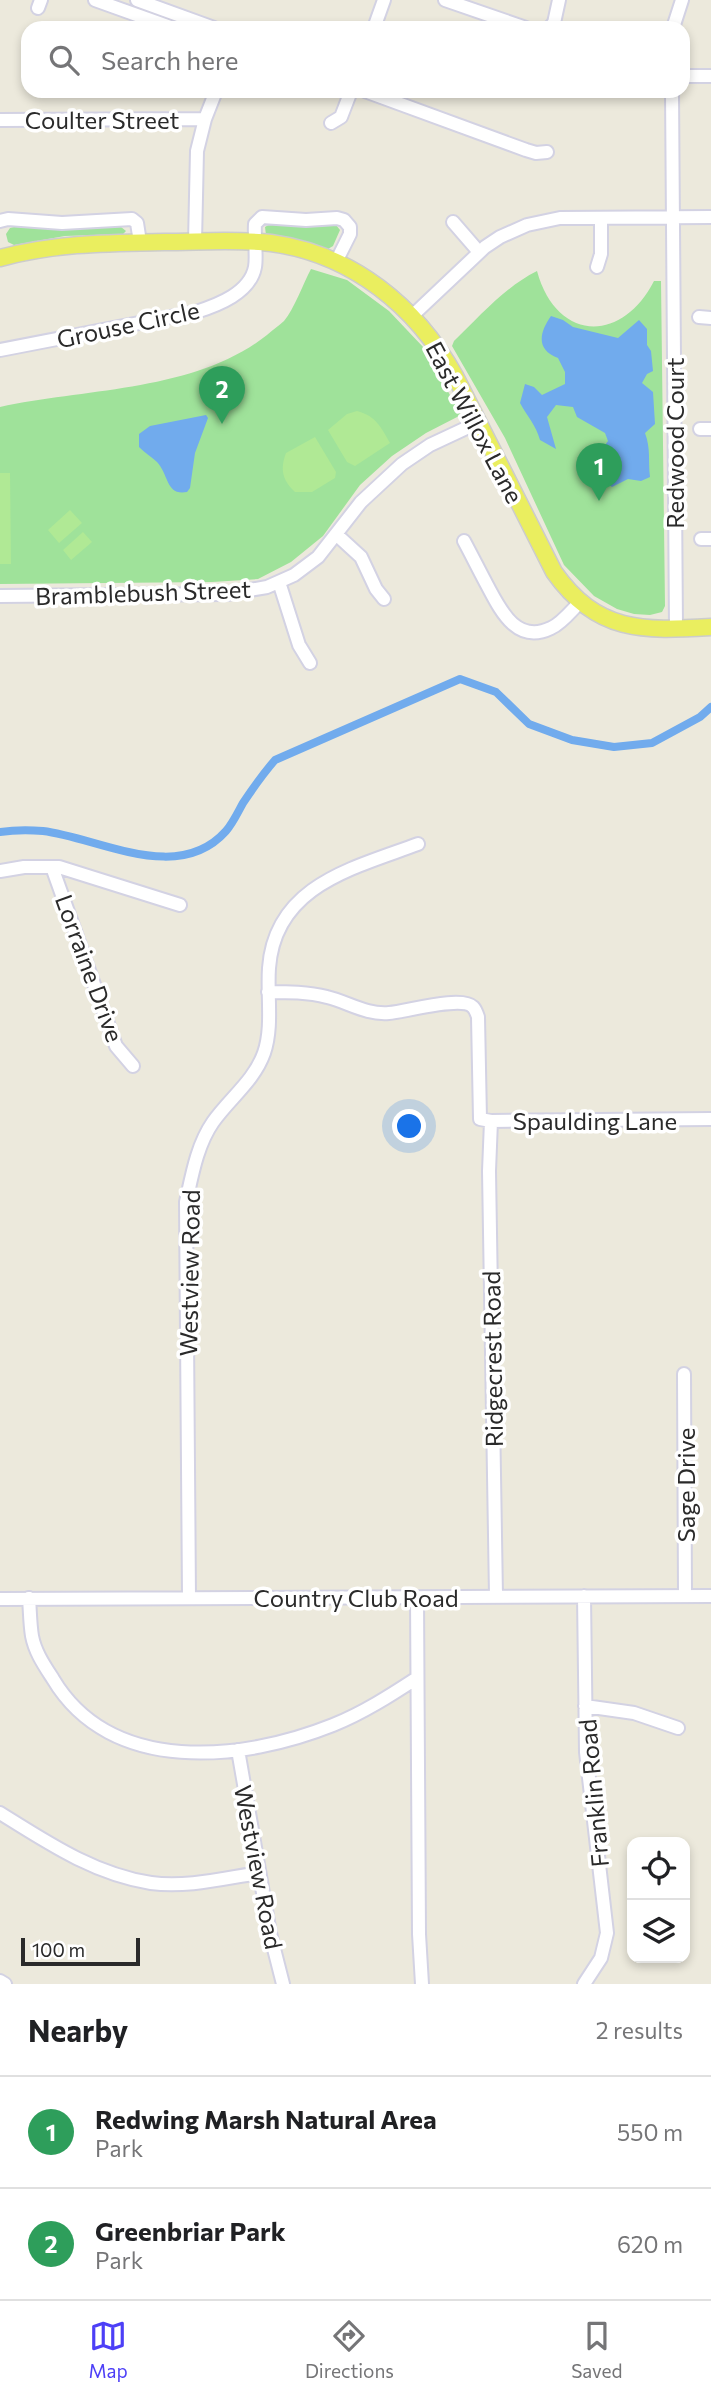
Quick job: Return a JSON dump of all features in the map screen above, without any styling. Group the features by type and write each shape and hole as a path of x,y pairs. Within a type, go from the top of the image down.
{"main road":[{"name":"East Willox Lane","path":"0,257 63,245 253,242 292,247 337,262 373,283 412,316 445,359 554,572 568,592 601,617 625,626 711,627"}],"street":[{"path":"95,0 154,21"},
{"path":"137,0 195,21"},
{"path":"376,21 384,0"},
{"path":"446,0 506,21"},
{"path":"554,21 559,0"},
{"path":"675,21 682,0"},
{"path":"690,76 711,76"},
{"path":"195,242 196,159 205,119 213,98"},
{"path":"331,123 341,117 348,98"},
{"path":"384,98 531,152 547,152"},
{"name":"Redwood Court","path":"672,98 676,628"},
{"name":"Coulter Street","path":"0,120 205,119"},
{"path":"412,316 480,252 500,237 527,225 560,218 711,217"},
{"path":"253,242 255,223 260,218 341,218 350,227 350,234 337,262"},
{"path":"597,267 601,254 601,218"},
{"path":"0,221 8,219 80,223 132,219 137,223 140,242"},
{"path":"453,222 480,252"},
{"name":"Grouse Circle","path":"0,350 212,307 238,292 250,280 256,265 253,242"},
{"name":"Bramblebush Street","path":"0,596 228,594 247,592 279,582 310,563 337,535 366,497 402,464 430,445 477,423"},
{"path":"337,535 361,557 376,589 384,599"},
{"path":"464,541 502,613 515,626 530,631 551,628 580,603"},
{"path":"279,582 299,645 310,663"},
{"name":"Westview Road","path":"189,1598 186,1202 195,1162 213,1122 254,1073 264,1053 267,1039 270,959 274,941 290,912 308,892 339,873 418,844"},
{"path":"0,871 24,867 52,867 180,905"},
{"name":"Lorraine Drive","path":"52,867 116,1046 133,1066"},
{"name":"Ridgecrest Road","path":"268,992 307,993 384,1014 407,1012 434,1005 466,1004 472,1006 478,1017 489,1171 496,1596"},
{"name":"Spaulding Lane","path":"483,1116 711,1119"},
{"name":"Sage Drive","path":"684,1374 685,1596"},
{"name":"Country Club Road","path":"0,1599 711,1595"},
{"name":"Franklin Road","path":"584,1596 586,1752 607,1933 601,1958 584,1984"},
{"path":"417,1597 419,1934 422,1984"},
{"path":"29,1598 33,1636 39,1656 60,1692 99,1728 140,1746 162,1751 191,1753 238,1750 285,1741 334,1724 385,1699 417,1678"},
{"path":"585,1706 634,1713 678,1728"},
{"name":"Westview Road","path":"238,1750 270,1933 283,1984"},
{"path":"0,1813 76,1859 114,1875 153,1883 188,1883 259,1873"},
{"path":"0,1981 5,1984"}],"green space":[{"path":"270,224 301,227 336,225 340,230 333,246 328,249 266,235 265,227"},
{"path":"14,227 121,227 126,231 123,234 65,236 14,245 8,242 6,234"},
{"path":"311,269 347,280 389,311 424,348 461,415 426,433 392,456 360,485 323,536 291,562 258,579 212,582 0,584 0,407 139,385 207,368 238,354 284,321"},
{"path":"537,271 546,294 559,311 574,322 590,326 607,324 624,316 640,302 654,281 661,281 665,606 662,612 650,615 634,614 617,609 594,596 564,565 505,438 452,346 493,303 514,285"},
{"path":"357,411 373,419 390,443 355,466 347,462 328,430 347,414"},
{"path":"315,437 336,472 335,478 312,492 295,492 283,474 286,453"},
{"path":"0,473 10,473 11,564 0,564"},
{"path":"70,510 82,523 59,543 48,530"},
{"path":"83,532 92,542 71,560 63,550"}],"water":[{"path":"551,316 573,327 618,338 639,320 647,329 647,345 651,351 653,371 647,374 642,383 653,392 655,424 645,433 650,477 641,481 628,479 612,487 604,480 602,451 608,441 605,433 577,417 573,407 556,405 547,417 556,449 540,440 520,403 525,384 534,387 542,395 565,384 565,372 558,358 543,346 542,335"},
{"path":"206,415 208,418 195,453 190,488 187,492 175,491 157,462 139,447 139,434 150,426"}],"waterway":[{"path":"0,832 43,831 138,854 162,857 185,855 207,847 226,831 275,760 460,679 496,692 529,724 572,740 614,747 652,743 700,717 711,707"}],"place":[{"name":"Greenbriar Park","path":"222,424"},
{"name":"Redwing Marsh Natural Area","path":"599,501"}]}
